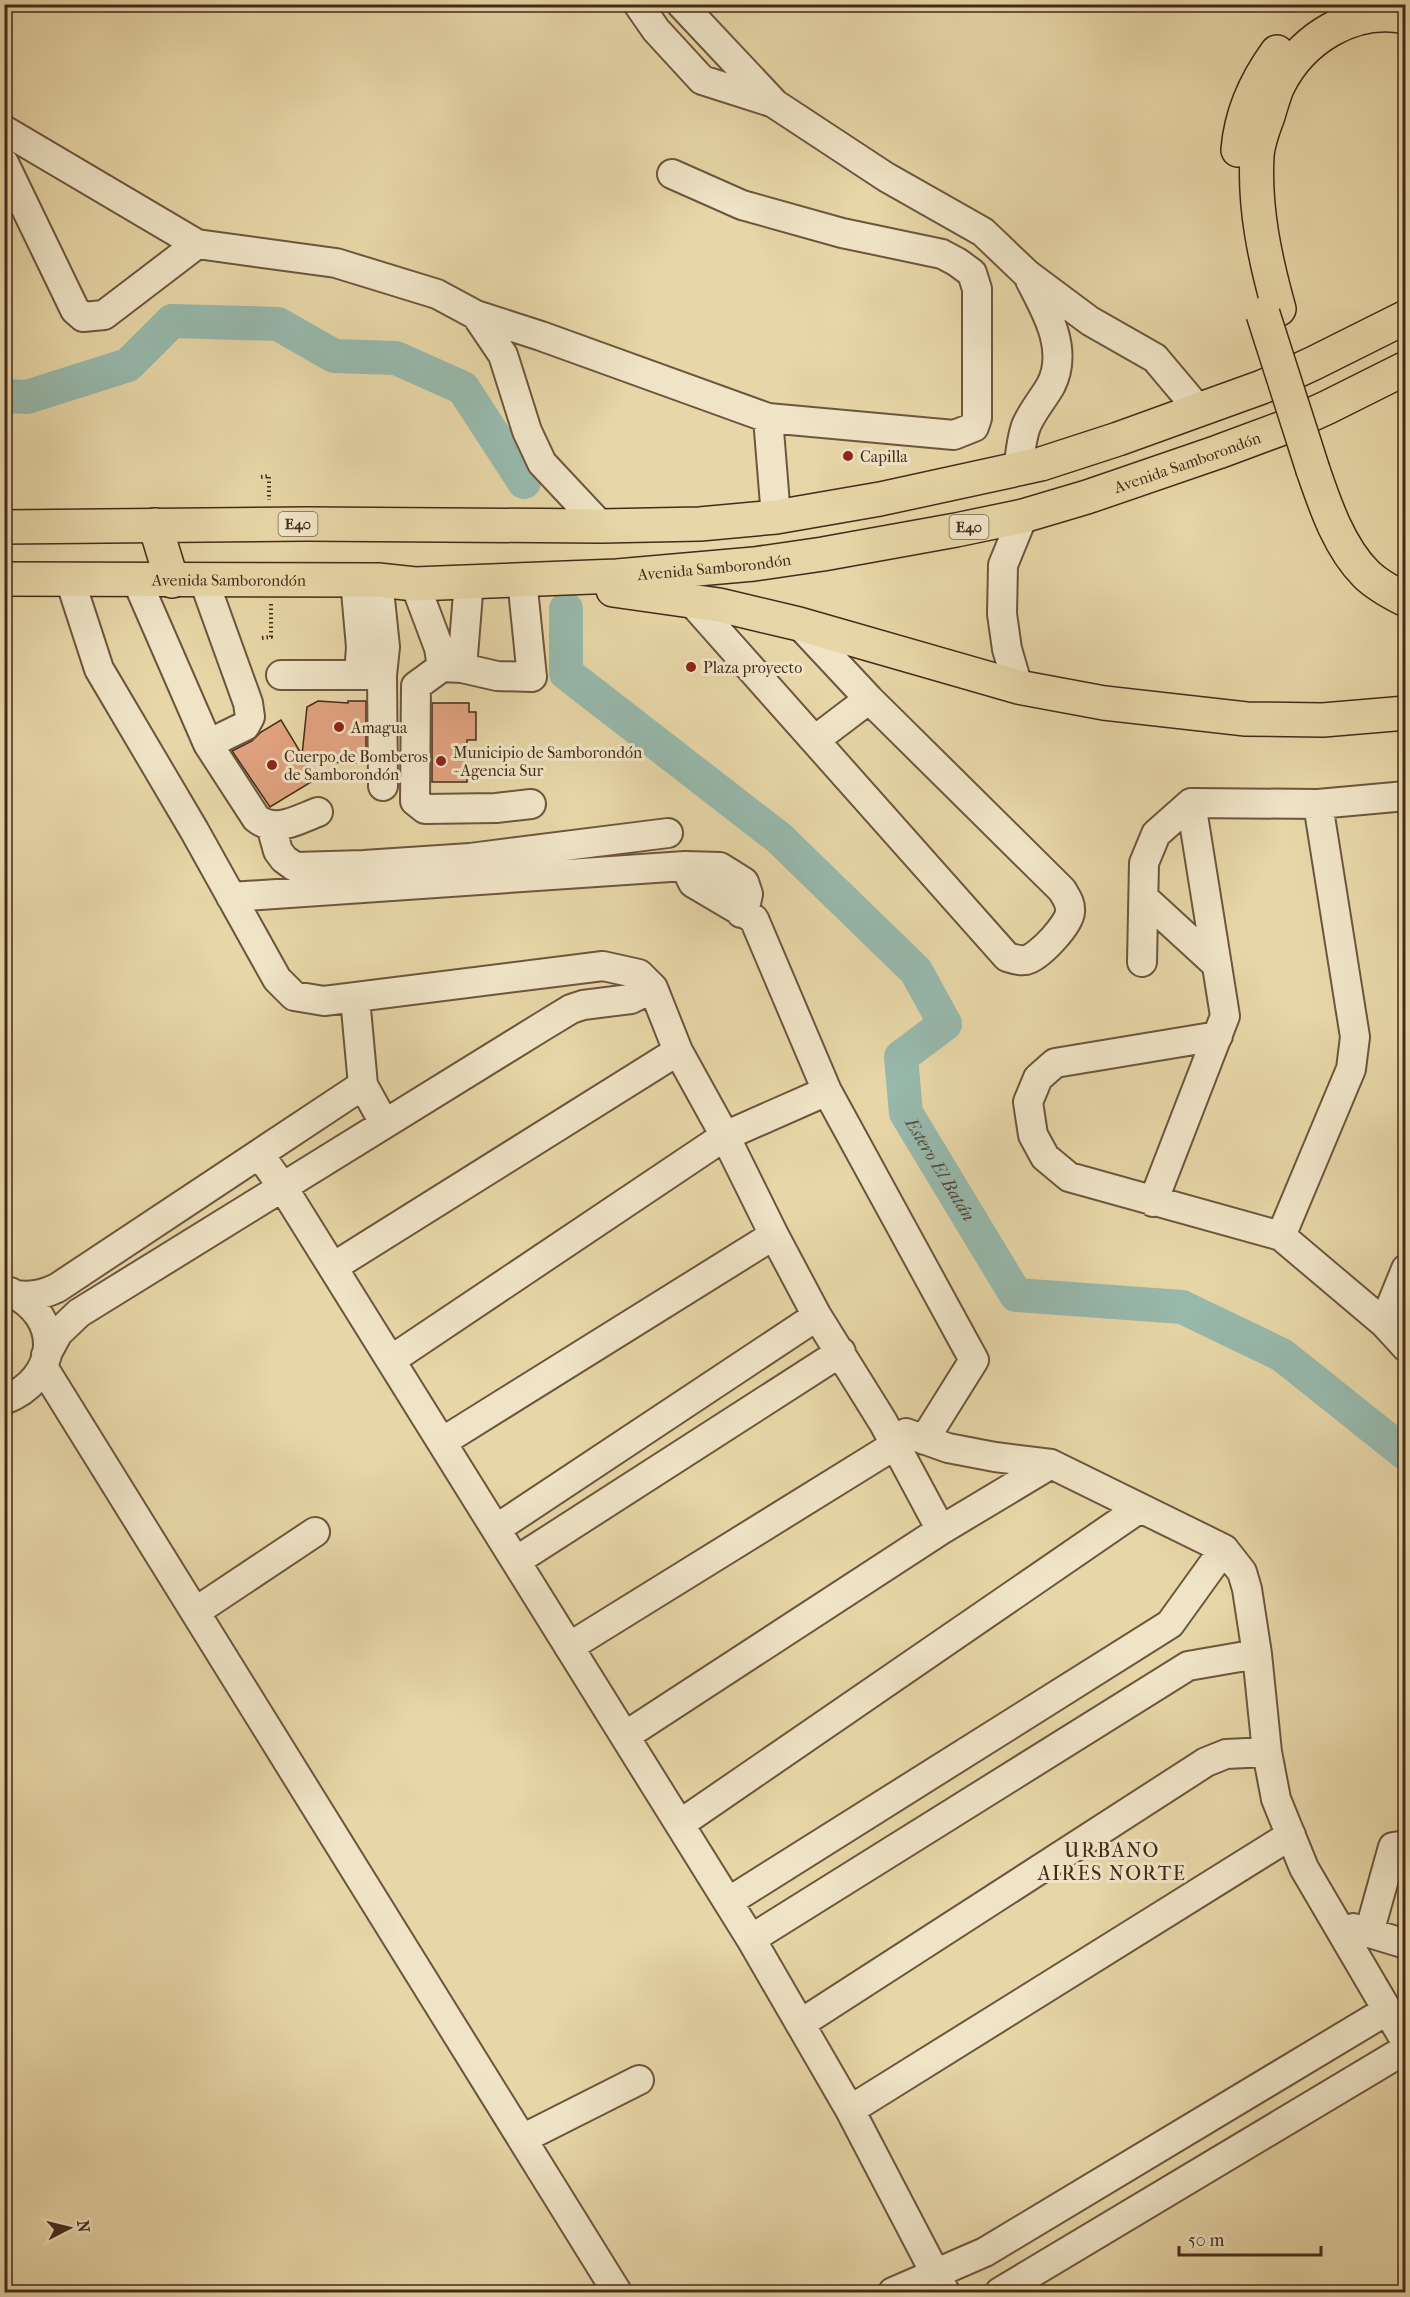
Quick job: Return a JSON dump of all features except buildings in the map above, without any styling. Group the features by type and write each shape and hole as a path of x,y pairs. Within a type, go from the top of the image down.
{"highway":[{"path":"1331,4 1296,27 1251,91 1240,129 1236,171 1239,218 1250,267 1271,312 1319,468 1326,507 1345,545 1366,574 1406,600"},
{"path":"1271,312 1259,213 1257,154 1278,86 1303,51 1338,24 1369,16 1392,14 1406,17"},
{"name":"E40","path":"4,527 307,524 601,526 700,524 776,517 880,499 1018,470 1118,439 1262,387 1400,318"},
{"name":"Avenida Samborondón","path":"4,579 366,580 415,584 617,576 754,564 823,555 1023,516 1153,475 1280,429 1401,371"},
{"path":"1319,468 1346,524 1378,565 1406,584"},
{"path":"154,525 188,581"},
{"path":"522,579 690,600 799,624 1018,687 1104,704 1246,719 1323,720 1406,713"}],"street":[{"path":"638,4 656,30 702,81 776,104"},
{"path":"681,4 776,104 886,177 983,232 1027,274 1090,321 1155,358 1198,409"},
{"path":"4,130 197,244 336,263 437,294 476,315 541,336 768,418 954,435 974,427 977,418 977,289 972,273 942,254 842,233 742,205 672,174"},
{"path":"4,164 75,310 83,317 104,315 197,244"},
{"path":"1018,470 1025,427 1052,382 1057,362 1057,343 1051,321 1027,274"},
{"path":"476,315 503,355 527,431 542,462 601,526"},
{"path":"768,418 776,517"},
{"path":"1018,687 1007,650 1004,626 1003,565 1023,516"},
{"path":"522,579 532,677 497,676 452,667 416,686 415,801 425,809 496,808 531,804"},
{"path":"70,580 99,669 278,979 294,996 324,1001 355,998 603,966 639,974 653,988 678,1051 725,1136 817,1316 889,1433 941,1530"},
{"path":"136,580 208,744 256,818 262,824 284,826 318,812"},
{"path":"366,580 361,647 370,675 383,786"},
{"path":"188,581 248,703 250,717 245,726 208,744"},
{"path":"452,667 469,581"},
{"path":"415,584 439,648 452,667"},
{"path":"690,600 1006,957 1027,960 1039,954 1068,922 1069,901 1062,890 869,699 799,624"},
{"path":"281,675 370,675"},
{"path":"815,740 869,699"},
{"path":"1142,962 1144,863 1156,834 1191,803 1318,804 1406,796"},
{"path":"1153,1202 1225,1016 1191,803"},
{"path":"1281,1236 1351,1069 1355,1036 1318,804"},
{"path":"271,826 278,851 295,867 470,858 668,833"},
{"path":"231,897 685,866 720,867 744,882 748,894 745,908 741,913 754,919 827,1092 974,1360 924,1440"},
{"path":"1144,898 1217,965"},
{"path":"4,1400 30,1387 58,1333 79,1313 571,1009 583,1005 631,999 653,988"},
{"path":"355,998 363,1085 384,1123"},
{"path":"1218,1036 1055,1063 1038,1078 1028,1102 1033,1135 1045,1157 1069,1177 1281,1236 1384,1323 1406,1347"},
{"path":"333,1267 678,1051"},
{"path":"10,1293 44,1295 57,1288 363,1085"},
{"path":"391,1360 725,1136 827,1092"},
{"path":"259,1155 282,1186 333,1267 751,1939 850,2110 940,2282"},
{"path":"442,1442 774,1235"},
{"path":"1384,1323 1406,1269"},
{"path":"10,1293 33,1308 41,1320 47,1334 45,1361 195,1612 617,2292"},
{"path":"496,1529 817,1316"},
{"path":"516,1561 841,1352"},
{"path":"569,1647 889,1433 995,1457 1051,1464 1224,1549 1242,1572 1247,1589 1257,1654 1267,1752 1276,1798 1305,1868 1406,2042"},
{"path":"625,1736 941,1530 1051,1464"},
{"path":"680,1824 1140,1508"},
{"path":"195,1612 315,1532"},
{"path":"728,1902 1170,1624 1224,1549"},
{"path":"751,1939 1188,1666 1257,1654"},
{"path":"800,2024 1206,1762 1226,1754 1267,1752"},
{"path":"850,2110 1291,1835"},
{"path":"1369,1933 1393,1847 1406,1845"},
{"path":"1336,1923 1406,1944"},
{"path":"893,2292 940,2282 985,2252 1386,2011"},
{"path":"1000,2292 1406,2049"},
{"path":"522,2139 639,2080"}],"path":[{"path":"261,477 269,477"},
{"path":"262,638 271,637 271,580"}],"waterway":[{"name":"Estero El Batán","path":"4,396 27,397 128,365 172,321 278,324 334,356 396,358 463,388 524,482"},
{"name":"Estero El Batán","path":"566,609 566,673 779,838 916,971 945,1024 901,1057 906,1113 1016,1295 1182,1307 1282,1355 1406,1454"}],"place":[{"name":"Capilla","path":"848,456"},
{"name":"Plaza proyecto","path":"691,667"},
{"name":"Amagua","path":"339,727"},
{"name":"Municipio de Samborondón - Agencia Sur","path":"441,761"},
{"name":"Cuerpo de Bomberos de Samborondón","path":"272,765"}],"district":[{"name":"URBANO AIRES NORTE","path":"1112,1862"}]}
